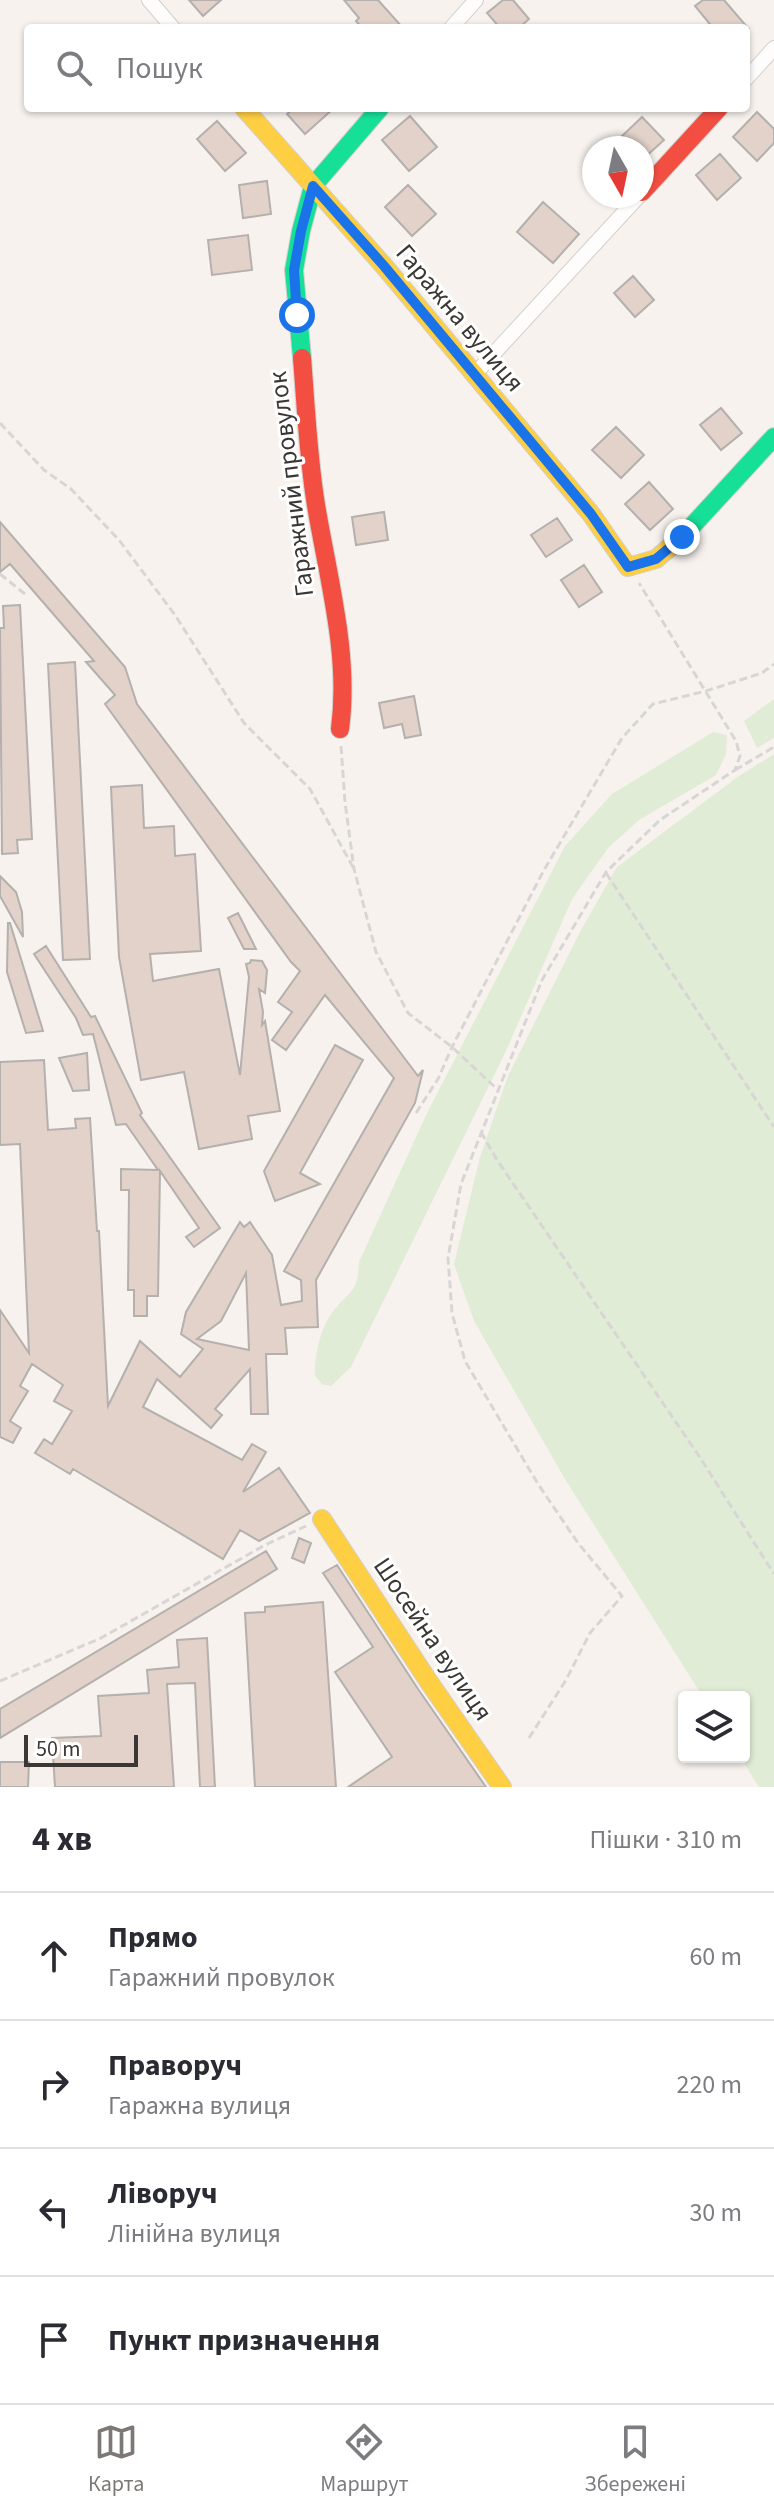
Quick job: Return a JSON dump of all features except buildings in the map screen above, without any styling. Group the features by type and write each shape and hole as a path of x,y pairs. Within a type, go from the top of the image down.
{"street":[{"path":"149,0 170,24"},
{"path":"455,24 476,0"},
{"path":"750,75 774,48"},
{"name":"Гаражна вулиця","path":"248,112 384,266 591,514 628,567"},
{"path":"313,186 377,112"},
{"path":"654,179 715,112"},
{"name":"Гаражний провулок","path":"313,186 294,270 315,500 341,654 344,700 340,729"},
{"path":"474,375 627,208"},
{"path":"628,567 656,559 682,537 774,437"},
{"name":"Шосейна вулиця","path":"322,1519 502,1787"}],"path":[{"path":"0,423 44,470 71,489 119,540 175,615 244,723 310,789 354,869"},
{"path":"628,567 736,741 740,756 735,770"},
{"path":"0,574 25,594"},
{"path":"416,1113 438,1079 544,870 622,738 653,704 762,673 774,664"},
{"path":"340,729 354,869 376,952 408,1013 452,1047 497,1089"},
{"path":"529,1738 566,1680 590,1633 622,1596 578,1543 538,1484 465,1361 452,1313 448,1258 461,1184 542,980 606,872 660,820 774,747"},
{"path":"606,872 774,1127"},
{"path":"481,1132 699,1456 774,1574"},
{"path":"0,1681 101,1638 265,1545 322,1519"}],"green space":[{"path":"774,699 774,738 757,748 744,721"},
{"path":"713,732 727,735 726,754 716,775 639,820 608,848 572,899 506,1051 351,1367 331,1386 322,1384 315,1376 315,1368 325,1324 355,1285 359,1262 427,1113 565,846 612,794"},
{"path":"774,754 774,1787 759,1787 744,1763 750,1763 750,1691 699,1691 565,1479 474,1321 454,1264 480,1157 508,1076 581,930 617,867 739,776"}],"traffic: fast":[{"path":"302,358 294,270 313,186 377,112"},
{"path":"669,548 774,437"}],"traffic: slow":[{"path":"248,112 384,266 591,514 628,567 656,559 669,548"},
{"path":"322,1519 502,1787"}],"traffic: jam":[{"path":"654,179 715,112"},
{"path":"302,358 313,487 340,645 340,729"}],"route":[{"path":"297,315 294,270 313,186 384,266 591,514 628,567 656,559 682,537"}]}
